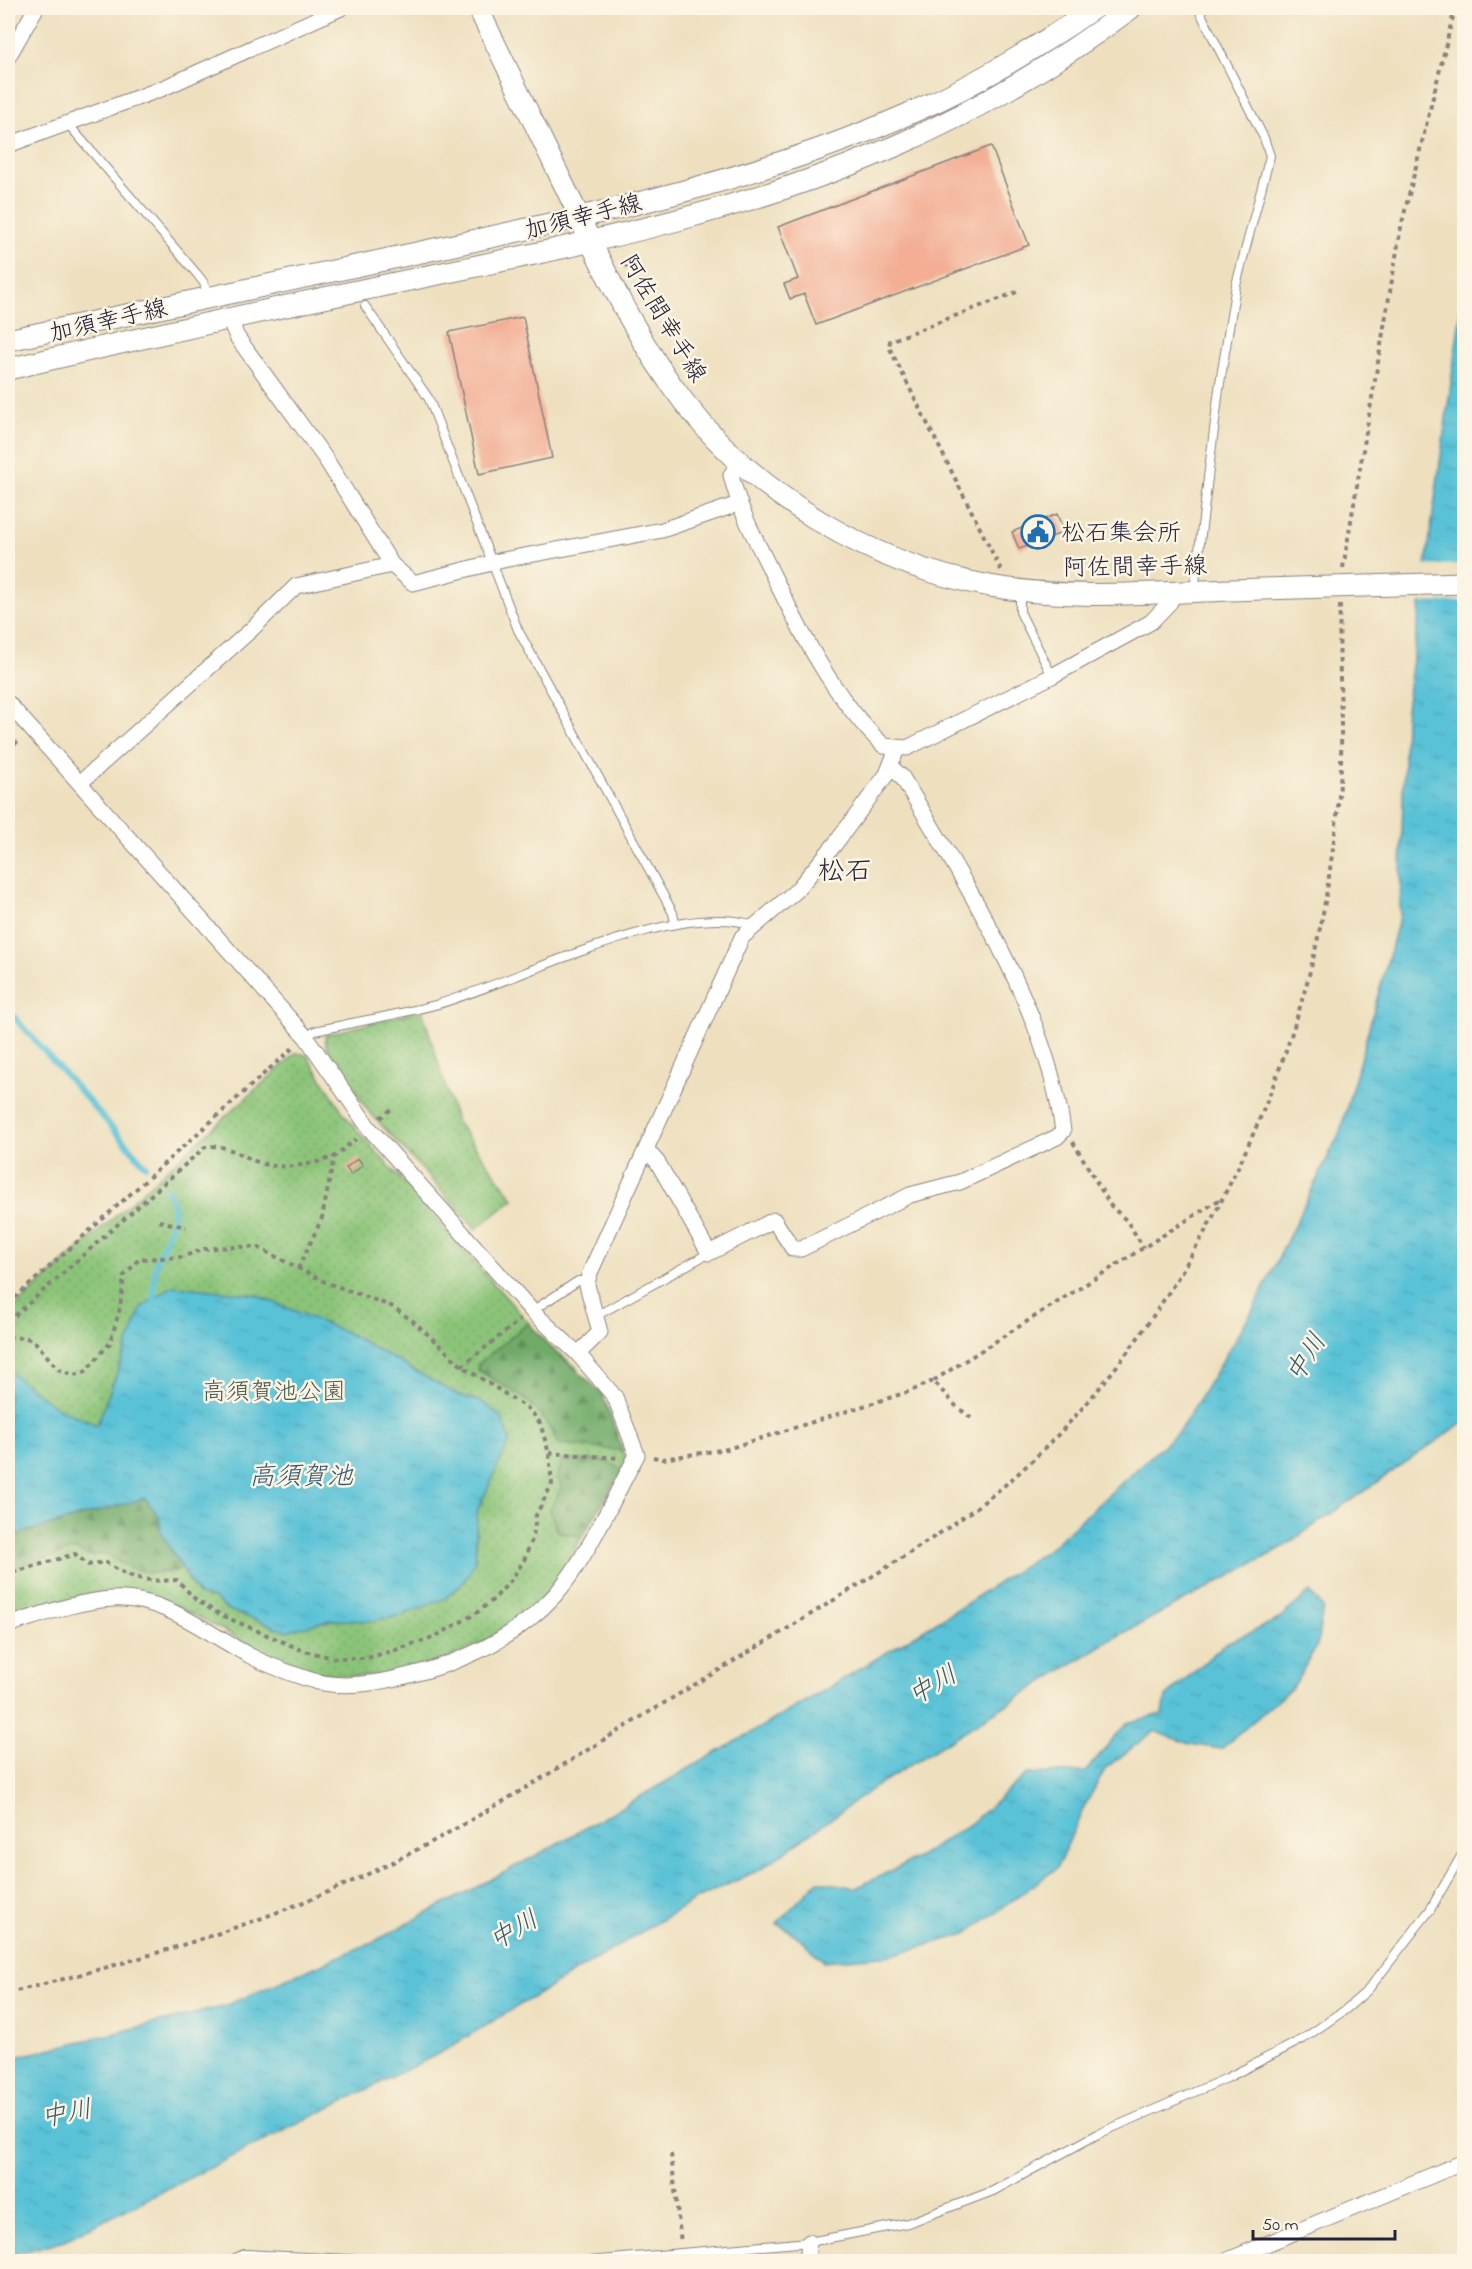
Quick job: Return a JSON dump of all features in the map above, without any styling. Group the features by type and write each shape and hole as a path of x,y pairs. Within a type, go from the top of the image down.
{"main road":[{"name":"加須幸手線","path":"8,340 579,216 687,191 800,157 918,110 991,73 1094,8"},
{"name":"加須幸手線","path":"8,369 230,318 591,241 759,196 899,145 963,114 1046,66 1131,8"},
{"name":"阿佐間幸手線","path":"579,216 625,310 657,363 685,403 740,461 807,514 846,536 895,559 934,573 1006,581 1080,593 1464,583"}],"street":[{"path":"8,57 36,8"},
{"path":"8,145 161,89 341,8"},
{"path":"478,8 579,216"},
{"path":"230,318 237,337 325,458 392,565 413,583 494,565 503,560 662,530 738,504"},
{"path":"740,461 731,475 738,504 787,605 821,665 873,736 885,746 897,749 907,748 1052,676 1151,622 1183,592"},
{"path":"80,783 252,629 296,586 392,565"},
{"path":"8,703 306,1037 325,1068 369,1128 532,1311 578,1354 615,1397 631,1456 568,1577 556,1594 539,1612 507,1635 437,1669 358,1685 310,1680 247,1655 157,1605 134,1599 112,1599 64,1608 8,1625"},
{"path":"578,1354 600,1332 588,1281 611,1222 647,1150 742,937 753,925 796,891 835,844 891,767 897,749"},
{"path":"647,1150 658,1162 709,1253 774,1220 793,1249 801,1249 910,1195 960,1182 1057,1137 1063,1131 1053,1079 1011,969 902,777 891,767"},
{"path":"1223,2262 1464,2162"},
{"path":"807,2262 809,2242"}],"lane":[{"path":"1183,592 1236,285 1270,156 1264,138 1198,8"},
{"path":"68,124 197,274 204,283 208,298"},
{"path":"365,306 429,399 518,630 673,913 675,923"},
{"path":"1006,581 1052,676"},
{"path":"306,1037 315,1031 434,1005 675,923 735,920 753,925"},
{"path":"596,1316 709,1253"},
{"path":"532,1311 578,1281 588,1281"},
{"path":"577,2262 629,2259 682,2251 809,2242 908,2223 960,2205 1098,2134 1227,2078 1303,2038 1346,2010 1368,1990 1430,1910 1464,1851"},
{"path":"227,2262 244,2254 417,2262"}],"path":[{"path":"8,1993 181,1947 270,1915 384,1866 452,1831 813,1614 942,1532 1007,1482 1047,1446 1118,1365 1173,1283 1222,1197 1257,1127 1298,1018 1329,876 1341,765 1340,587 1401,227 1455,8"},
{"path":"624,277 624,269 632,257"},
{"path":"1006,581 889,347 890,341 1017,292"},
{"path":"8,1304 306,1037"},
{"path":"375,1122 393,1108"},
{"path":"1063,1131 1070,1138 1111,1206 1131,1226 1144,1248"},
{"path":"8,1322 205,1146 220,1147 267,1165 314,1164 334,1157 362,1134"},
{"path":"298,1269 322,1218 334,1157"},
{"path":"549,1453 663,1459 727,1449 933,1382 1222,1197"},
{"path":"159,1221 186,1227"},
{"path":"8,1337 27,1338 36,1343 58,1368 74,1376 84,1373 110,1343 120,1308 124,1276 131,1265 144,1257 173,1258 204,1250 257,1247 334,1286 391,1306 412,1321 462,1366 530,1410 540,1422 549,1453 552,1484 536,1515 533,1537 524,1560 506,1586 475,1614 436,1636 367,1658 334,1658 304,1651 221,1615 196,1600 177,1580 150,1581 126,1576 105,1562 88,1565 75,1554 8,1574"},
{"path":"462,1366 532,1311"},
{"path":"933,1382 971,1418"},
{"path":"671,2154 682,2251"}],"green space":[{"path":"422,1010 456,1121 514,1199 476,1229 366,1108 326,1046 325,1035"},
{"name":"高須賀池公園","path":"296,1053 307,1055 344,1114 358,1131 549,1346 576,1367 623,1451 626,1462 554,1585 527,1611 496,1634 462,1653 425,1666 387,1674 349,1676 311,1671 275,1658 164,1601 132,1592 116,1591 85,1595 8,1616 8,1313"},
{"path":"528,1323 549,1346 602,1393 623,1451 558,1444 534,1407 515,1392 478,1370 478,1364"},
{"path":"562,1460 602,1460 623,1469 583,1536 565,1534 556,1530 550,1509 561,1488 558,1475"},
{"path":"145,1498 159,1516 161,1533 183,1569 161,1573 142,1572 106,1554 88,1556 76,1549 8,1569 8,1537"}],"water":[{"name":"中川","path":"1464,289 1464,1422 1280,1549 1107,1642 875,1787 761,1869 696,1899 440,2053 65,2240 8,2256 8,2059 222,2007 375,1941 552,1847 822,1692 966,1604 1049,1549 1181,1429 1253,1310 1340,1132 1400,916 1405,717"},
{"name":"高須賀池","path":"173,1286 257,1295 349,1334 458,1395 482,1402 501,1417 510,1439 477,1512 475,1562 463,1583 444,1599 403,1615 372,1621 331,1620 286,1631 226,1609 213,1598 198,1595 161,1533 159,1516 145,1498 8,1537 8,1371 59,1409 97,1425 142,1307"},
{"path":"1310,1592 1323,1608 1317,1645 1294,1686 1221,1749 1190,1744 1154,1731 1106,1768 1084,1807 1057,1868 966,1934 892,1955 824,1961 797,1936 777,1923 818,1881 856,1888 921,1856 970,1824 1027,1774 1085,1772 1127,1723 1163,1714 1166,1697 1225,1644 1277,1620"}],"pier":[{"path":"1464,564 1464,601 1418,603 1423,566"}],"building":[{"path":"991,146 1029,245 816,325 804,294 790,299 784,284 798,279 778,227"},
{"path":"523,317 552,458 479,474 449,332"},
{"name":"松石集会所","path":"1057,514 1064,532 1019,549 1012,532"},
{"path":"358,1158 363,1165 351,1175 346,1168"}],"waterway":[{"path":"8,1010 146,1166"},
{"path":"154,1297 156,1264 173,1217 171,1199 166,1190"}],"place":[{"name":"松石集会所","path":"1038,532"}],"district":[{"name":"松石","path":"845,870"}]}
